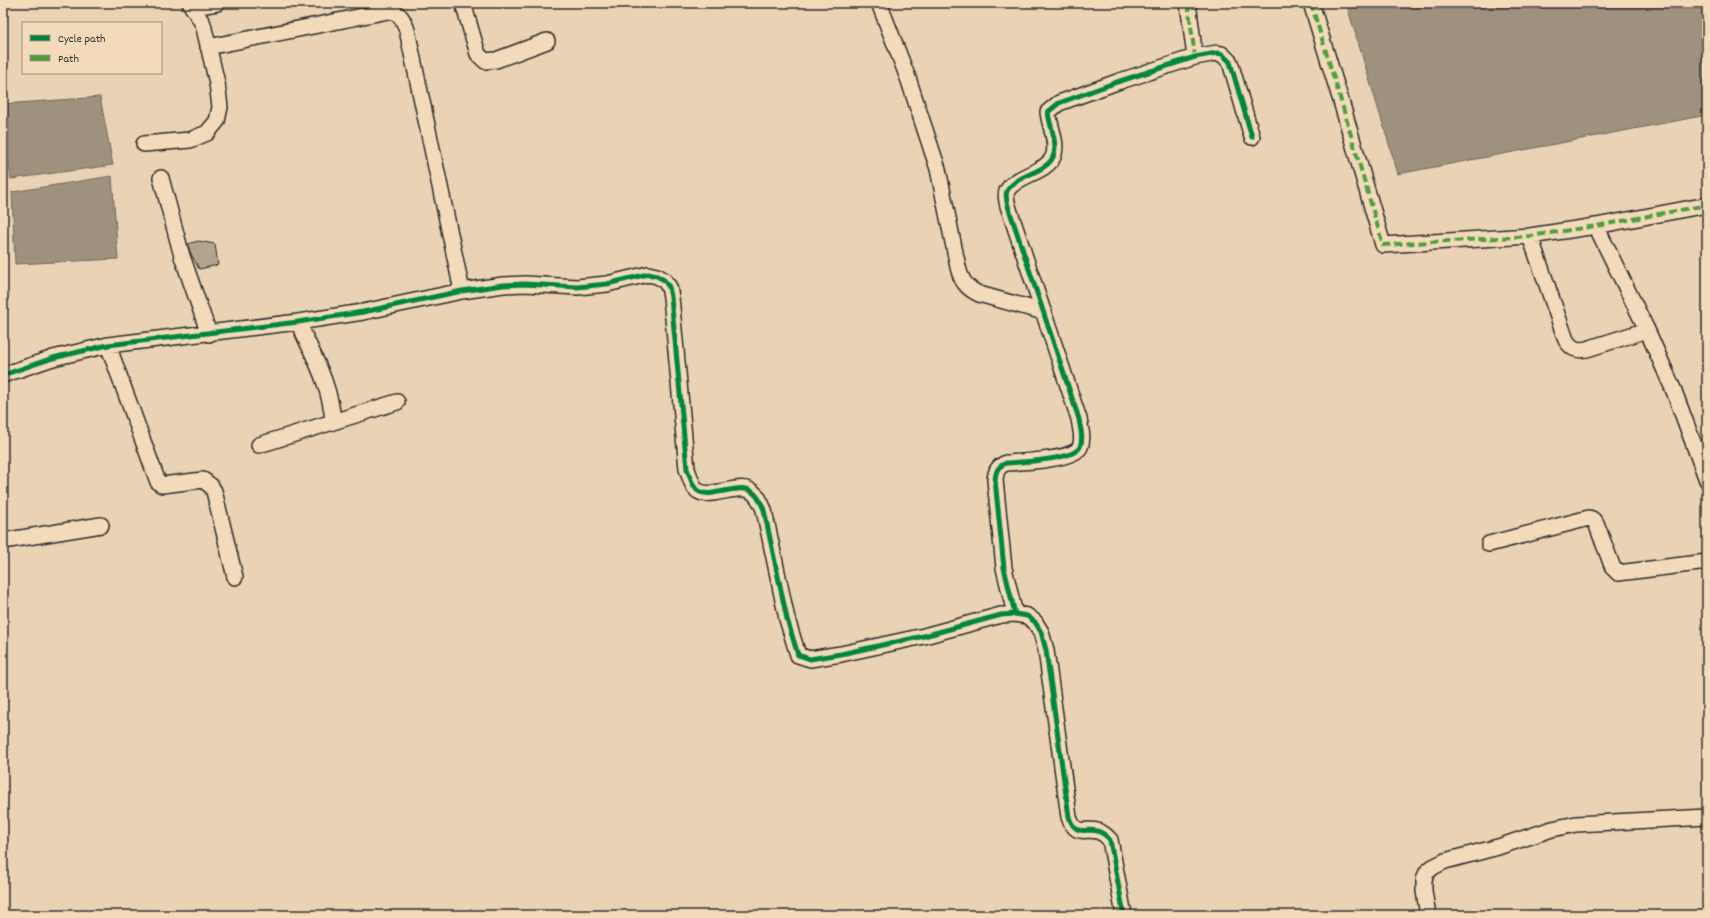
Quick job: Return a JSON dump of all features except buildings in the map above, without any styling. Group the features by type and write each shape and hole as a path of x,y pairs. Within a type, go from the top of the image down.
{"street":[{"path":"144,144 190,140 207,133 217,122 220,107 217,83 203,24 191,5 217,3"},
{"path":"462,3 478,54 485,61 496,60 547,41"},
{"path":"879,3 908,78 938,169 958,267 963,282 970,290 978,294 1044,312"},
{"path":"1188,3 1195,57"},
{"path":"1311,3 1342,101 1383,245 1530,236 1596,226 1707,205"},
{"path":"208,47 388,11 395,12 400,16 407,30 462,291"},
{"path":"1015,614 1004,568 996,471 1000,466 1006,463 1072,454 1081,446 1082,438 1079,419 1006,196 1007,191 1014,184 1049,163 1053,157 1055,149 1048,112 1059,103 1117,82 1195,57 1217,53 1227,58 1234,71 1252,137"},
{"path":"161,178 182,256 209,334"},
{"path":"1596,226 1647,330 1674,391 1707,480"},
{"path":"1530,236 1566,340 1574,349 1587,349 1647,330"},
{"path":"3,375 54,358 108,345 209,334 298,322 363,312 462,291 503,285 524,284 577,287 607,284 648,274 657,276 664,280 669,287 671,297 688,469 691,481 697,491 705,494 745,488 755,493 760,499 764,510 787,619 798,655 803,658 810,659 841,654 924,636 1001,615 1015,614 1027,616 1035,622 1041,632 1046,650 1069,817 1075,828 1080,830 1096,829 1101,831 1110,840 1124,915"},
{"path":"298,322 326,382 333,408 334,422"},
{"path":"108,345 158,482 162,485 203,480 211,486 214,491 235,577"},
{"path":"259,445 397,402"},
{"path":"1489,544 1589,518 1596,523 1614,568 1618,573 1707,562"},
{"path":"3,541 100,524"},
{"path":"1428,915 1424,891 1424,880 1427,872 1445,861 1498,847 1552,829 1576,824 1707,817"}],"shaded area":[{"path":"1346,3 1707,3 1707,115 1398,174"},
{"path":"100,97 113,165 11,179 3,126 3,104"},
{"path":"112,176 118,259 15,264 12,192"}],"marked path":[{"path":"1188,3 1195,57"},
{"path":"1311,3 1383,245 1530,236 1596,226 1707,205"}],"cycle path":[{"path":"1015,614 1004,568 995,480 997,472 999,468 1006,463 1046,460 1068,455 1080,447 1082,436 1079,419 1008,206 1006,193 1017,181 1044,167 1053,157 1055,146 1048,112 1059,103 1117,82 1195,57 1217,53 1222,54 1230,62 1252,137"},
{"path":"3,375 53,358 108,345 298,322 363,312 462,291 503,285 525,284 577,287 607,284 648,274 657,276 664,280 669,287 671,297 687,469 691,481 694,487 702,493 709,494 744,489 750,490 760,500 764,510 787,619 798,655 810,659 841,654 924,636 1001,615 1015,614 1027,616 1035,622 1041,632 1046,650 1069,817 1077,829 1097,831 1110,840 1124,915"}]}
